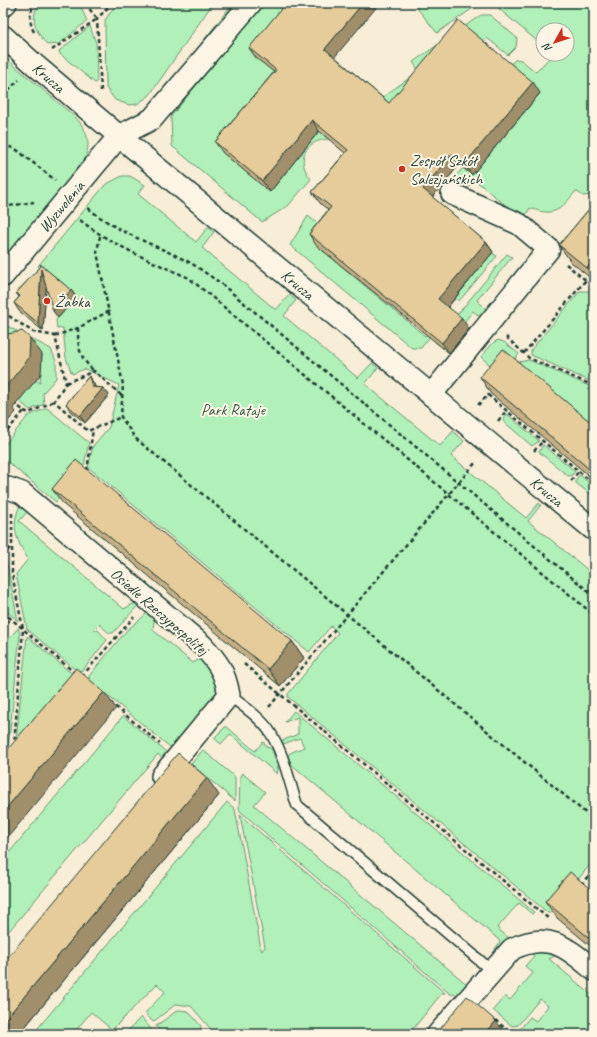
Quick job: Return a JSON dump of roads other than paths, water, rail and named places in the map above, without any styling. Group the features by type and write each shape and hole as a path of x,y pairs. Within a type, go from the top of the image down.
{"street":[{"path":"3,6 6,3"},
{"path":"119,136 152,119 251,3"},
{"name":"Krucza","path":"3,36 34,65 594,530"},
{"name":"Wyzwolenia","path":"3,276 119,136"},
{"path":"431,395 549,249 519,224 452,194"},
{"name":"Osiedle Rzeczypospolitej","path":"8,482 202,645 218,662 226,681 229,695"},
{"path":"151,789 229,695"},
{"path":"438,1034 512,949 528,941 541,940 559,945 570,950 594,970"}],"lane":[{"path":"229,695 258,719 270,732 277,746 297,805 492,971"}],"place":[{"name":"Zespół Szkół Salezjańskich","path":"402,169"},
{"name":"Żabka","path":"47,301"}],"park label":[{"name":"Park Rataje","path":"233,409"}]}
